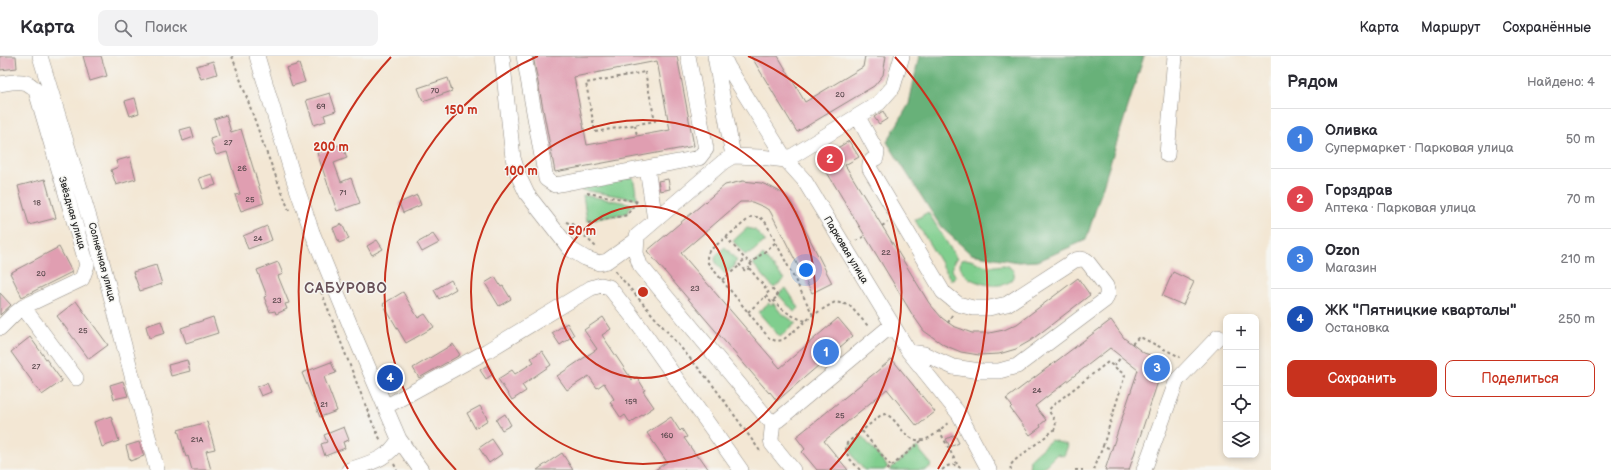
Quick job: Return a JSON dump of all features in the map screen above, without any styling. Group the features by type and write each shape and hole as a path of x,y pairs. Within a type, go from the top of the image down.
{"street":[{"name":"Солнечная улица","path":"40,56 98,247 157,470"},
{"path":"257,56 291,173 312,232 399,439 421,470"},
{"path":"502,56 513,158 519,177 527,194 570,249 585,258 603,262"},
{"path":"524,56 546,179 555,185 699,158 706,149 688,56"},
{"path":"715,56 733,156"},
{"name":"Парковая улица","path":"723,56 728,67 786,160 804,180 909,352 959,414 988,470"},
{"path":"892,325 778,420 773,421 768,419 640,265 636,253 635,241 637,236 655,220 723,162 733,156 786,160 879,103 893,87 902,56"},
{"path":"1167,155 1175,56"},
{"name":"Звёздная улица","path":"0,84 20,82 26,83 32,85 36,91 87,265 82,279 23,307 0,328"},
{"path":"858,117 877,152 876,158 871,160 869,164 870,169 943,292 958,304 973,308 989,308 1007,304 1074,260 1081,259 1086,260 1106,286 1108,293 1105,300 1017,366 999,371 980,371 953,367 924,354 909,352"},
{"path":"647,168 655,220"},
{"path":"601,285 599,276 603,262 635,241"},
{"path":"385,407 487,351 591,288 601,285 609,287 632,316 741,470"},
{"path":"23,307 76,378"},
{"path":"1144,470 1177,380 1218,338"},
{"path":"773,421 771,439 772,444 793,470"},
{"path":"349,470 388,455 395,448 399,439"}],"path":[{"path":"645,72 655,122 635,125 595,132 586,83 645,72"},
{"path":"635,125 637,136"},
{"path":"582,193 647,203 652,202"},
{"path":"588,223 627,215 637,201"},
{"path":"813,315 766,223 760,218 751,218 709,251 707,257 708,263 769,338 776,342 783,340 813,315 835,302 852,307 878,337"},
{"path":"565,221 572,224 593,244 603,262 712,384 762,454"},
{"path":"726,237 750,264"},
{"path":"740,265 745,271 752,266 750,264 776,242"},
{"path":"722,280 745,259"},
{"path":"749,268 769,292"},
{"path":"748,312 772,289 778,296 773,300"},
{"path":"766,296 771,302 773,300 782,310 790,315 806,321"},
{"path":"1132,344 1138,338 1142,338 1193,364"},
{"path":"1114,366 1121,357"},
{"path":"1011,470 1010,466 1014,462 1054,430 1056,421 1050,414 1049,410 1052,406 1108,362 1124,373 1125,379 1094,470"},
{"path":"860,470 846,454 847,444 881,416 886,414 891,417 911,438 921,440 932,437 959,414"},
{"path":"939,430 957,464 963,470"},
{"path":"862,431 892,466"},
{"path":"887,470 921,440"},
{"path":"1102,446 1112,449"},
{"path":"942,470 949,464 957,464"},
{"path":"1076,470 1083,470"}],"green space":[{"path":"919,56 1144,56 1086,240 1038,261 1018,262 971,254 941,227 887,142 909,104"},
{"path":"633,177 637,197 636,199 582,190 581,187"},
{"path":"583,195 633,204 627,213 587,221"},
{"path":"928,212 957,259 954,261 952,270 956,277 951,280 915,220"},
{"path":"747,228 755,230 765,241 750,254 748,253 745,255 733,241"},
{"path":"725,247 737,261 734,264 735,266 725,274 715,260 717,254"},
{"path":"763,255 784,279 774,288 753,264"},
{"path":"966,259 982,265 1007,266 1013,271 1014,278 1002,285 989,285 970,279 964,274 960,266 961,260"},
{"path":"786,288 799,308 794,312 778,294"},
{"path":"769,303 771,305 773,303 781,313 796,323 780,337 758,312"},
{"path":"862,436 888,467 884,470 864,470 854,459 851,452 851,445"},
{"path":"1051,440 1068,445 1064,456 1057,454 1041,470 1029,470 1030,459"},
{"path":"917,447 932,465 926,470 889,470"}],"building":[{"path":"0,56 16,56 17,68 0,70"},
{"path":"83,56 101,56 107,76 90,81"},
{"path":"533,56 677,56 694,146 555,172","holes":["657,61 670,130 587,145 574,77"]},
{"path":"751,56 778,56 805,102 863,67 865,56 886,56 883,75 874,86 797,132"},
{"path":"213,61 217,74 201,79 196,66"},
{"path":"299,64 305,82 292,86 286,68"},
{"path":"448,78 452,91 423,101 418,88"},
{"path":"330,93 336,111 324,115 326,121 314,125 306,100"},
{"path":"135,98 139,113 130,116 125,101"},
{"path":"883,111 887,119 879,124 874,117"},
{"path":"226,115 231,132 241,129 264,203 241,211 235,195 240,194 227,152 216,155 210,139 219,136 214,119"},
{"path":"191,127 194,137 183,141 180,130"},
{"path":"849,141 859,157 845,165 929,303 942,318 953,326 972,333 989,333 1004,330 1017,324 1078,278 1090,295 1030,341 1016,349 999,354 979,355 961,352 944,345 924,331 912,314 819,159"},
{"path":"342,144 347,158 334,163 341,182 351,178 360,203 337,211 317,153"},
{"path":"130,157 136,179 116,185 111,170 118,167 116,161"},
{"path":"212,174 216,185 203,189 199,178"},
{"path":"45,179 56,218 29,225 18,186"},
{"path":"668,179 670,189 660,191 658,181"},
{"path":"743,181 761,183 769,186 784,194 790,200 832,283 812,293 770,211 752,202 740,202 681,253 780,368 838,318 853,336 777,401 647,251 725,185"},
{"path":"417,195 421,205 403,213 399,203"},
{"path":"342,224 349,239 339,243 333,228"},
{"path":"267,226 272,240 248,249 243,236"},
{"path":"433,234 439,243 422,252 417,243"},
{"path":"377,240 383,249 372,255 367,246"},
{"path":"59,247 72,272 22,297 10,273"},
{"path":"278,262 283,274 278,276 289,303 285,304 287,309 276,314 275,311 270,312 264,297 267,296 257,270"},
{"path":"156,265 162,284 140,291 133,272"},
{"path":"1173,272 1194,282 1183,305 1162,296"},
{"path":"495,277 511,299 499,306 485,283"},
{"path":"451,280 456,289 439,299 434,290"},
{"path":"403,292 418,318 425,314 434,327 406,343 383,304"},
{"path":"0,293 11,305 0,315"},
{"path":"76,301 108,345 89,359 57,316"},
{"path":"213,317 218,333 186,343 181,328"},
{"path":"603,317 611,329 602,335 632,380 637,377 645,390 643,391 654,407 630,423 625,415 621,418 610,402 614,399 604,383 597,388 589,376 567,390 557,376 597,349 584,330"},
{"path":"1111,320 1124,338 1144,353 1165,360 1129,470 1105,470 1138,370 1110,348 1035,406 1046,420 1040,425 1041,427 1030,435 1010,408 1012,406 1006,399"},
{"path":"161,321 165,333 149,338 146,326"},
{"path":"567,323 574,335 560,345 552,333"},
{"path":"30,337 62,381 42,395 11,352"},
{"path":"453,344 460,355 419,378 413,368"},
{"path":"542,351 551,365 522,385 526,391 512,400 498,379 512,370 515,374 534,362 531,358"},
{"path":"892,359 935,412 917,426 887,389 824,441 848,470 817,470 802,452 805,449 796,437"},
{"path":"187,360 190,371 171,376 168,365"},
{"path":"331,362 336,373 324,377 337,411 320,417 302,373"},
{"path":"488,365 493,374 486,379 480,370"},
{"path":"123,381 128,396 114,399 110,385"},
{"path":"267,383 271,392 261,396 257,387"},
{"path":"480,406 488,420 475,428 467,413"},
{"path":"505,414 511,425 502,430 496,420"},
{"path":"111,416 119,441 102,447 94,422"},
{"path":"671,417 680,431 682,429 687,437 684,438 698,458 700,457 709,470 655,470 667,462 647,433"},
{"path":"207,422 215,449 206,451 211,470 192,470 188,456 186,457 178,430"},
{"path":"344,427 349,440 343,442 345,448 325,456 321,444 327,442 324,435"},
{"path":"955,435 959,443 950,447 946,439"},
{"path":"492,439 502,454 489,463 479,448"},
{"path":"139,442 144,456 130,461 126,446"},
{"path":"562,453 573,470 537,470 553,459"}],"place":[{"name":"Горздрав","path":"830,159"},
{"name":"Оливка","path":"826,352"},
{"name":"Ozon","path":"1157,368"},
{"name":"ЖК \"Пятницкие кварталы\"","path":"390,378"}],"district":[{"name":"САБУРОВО","path":"346,288"}]}
